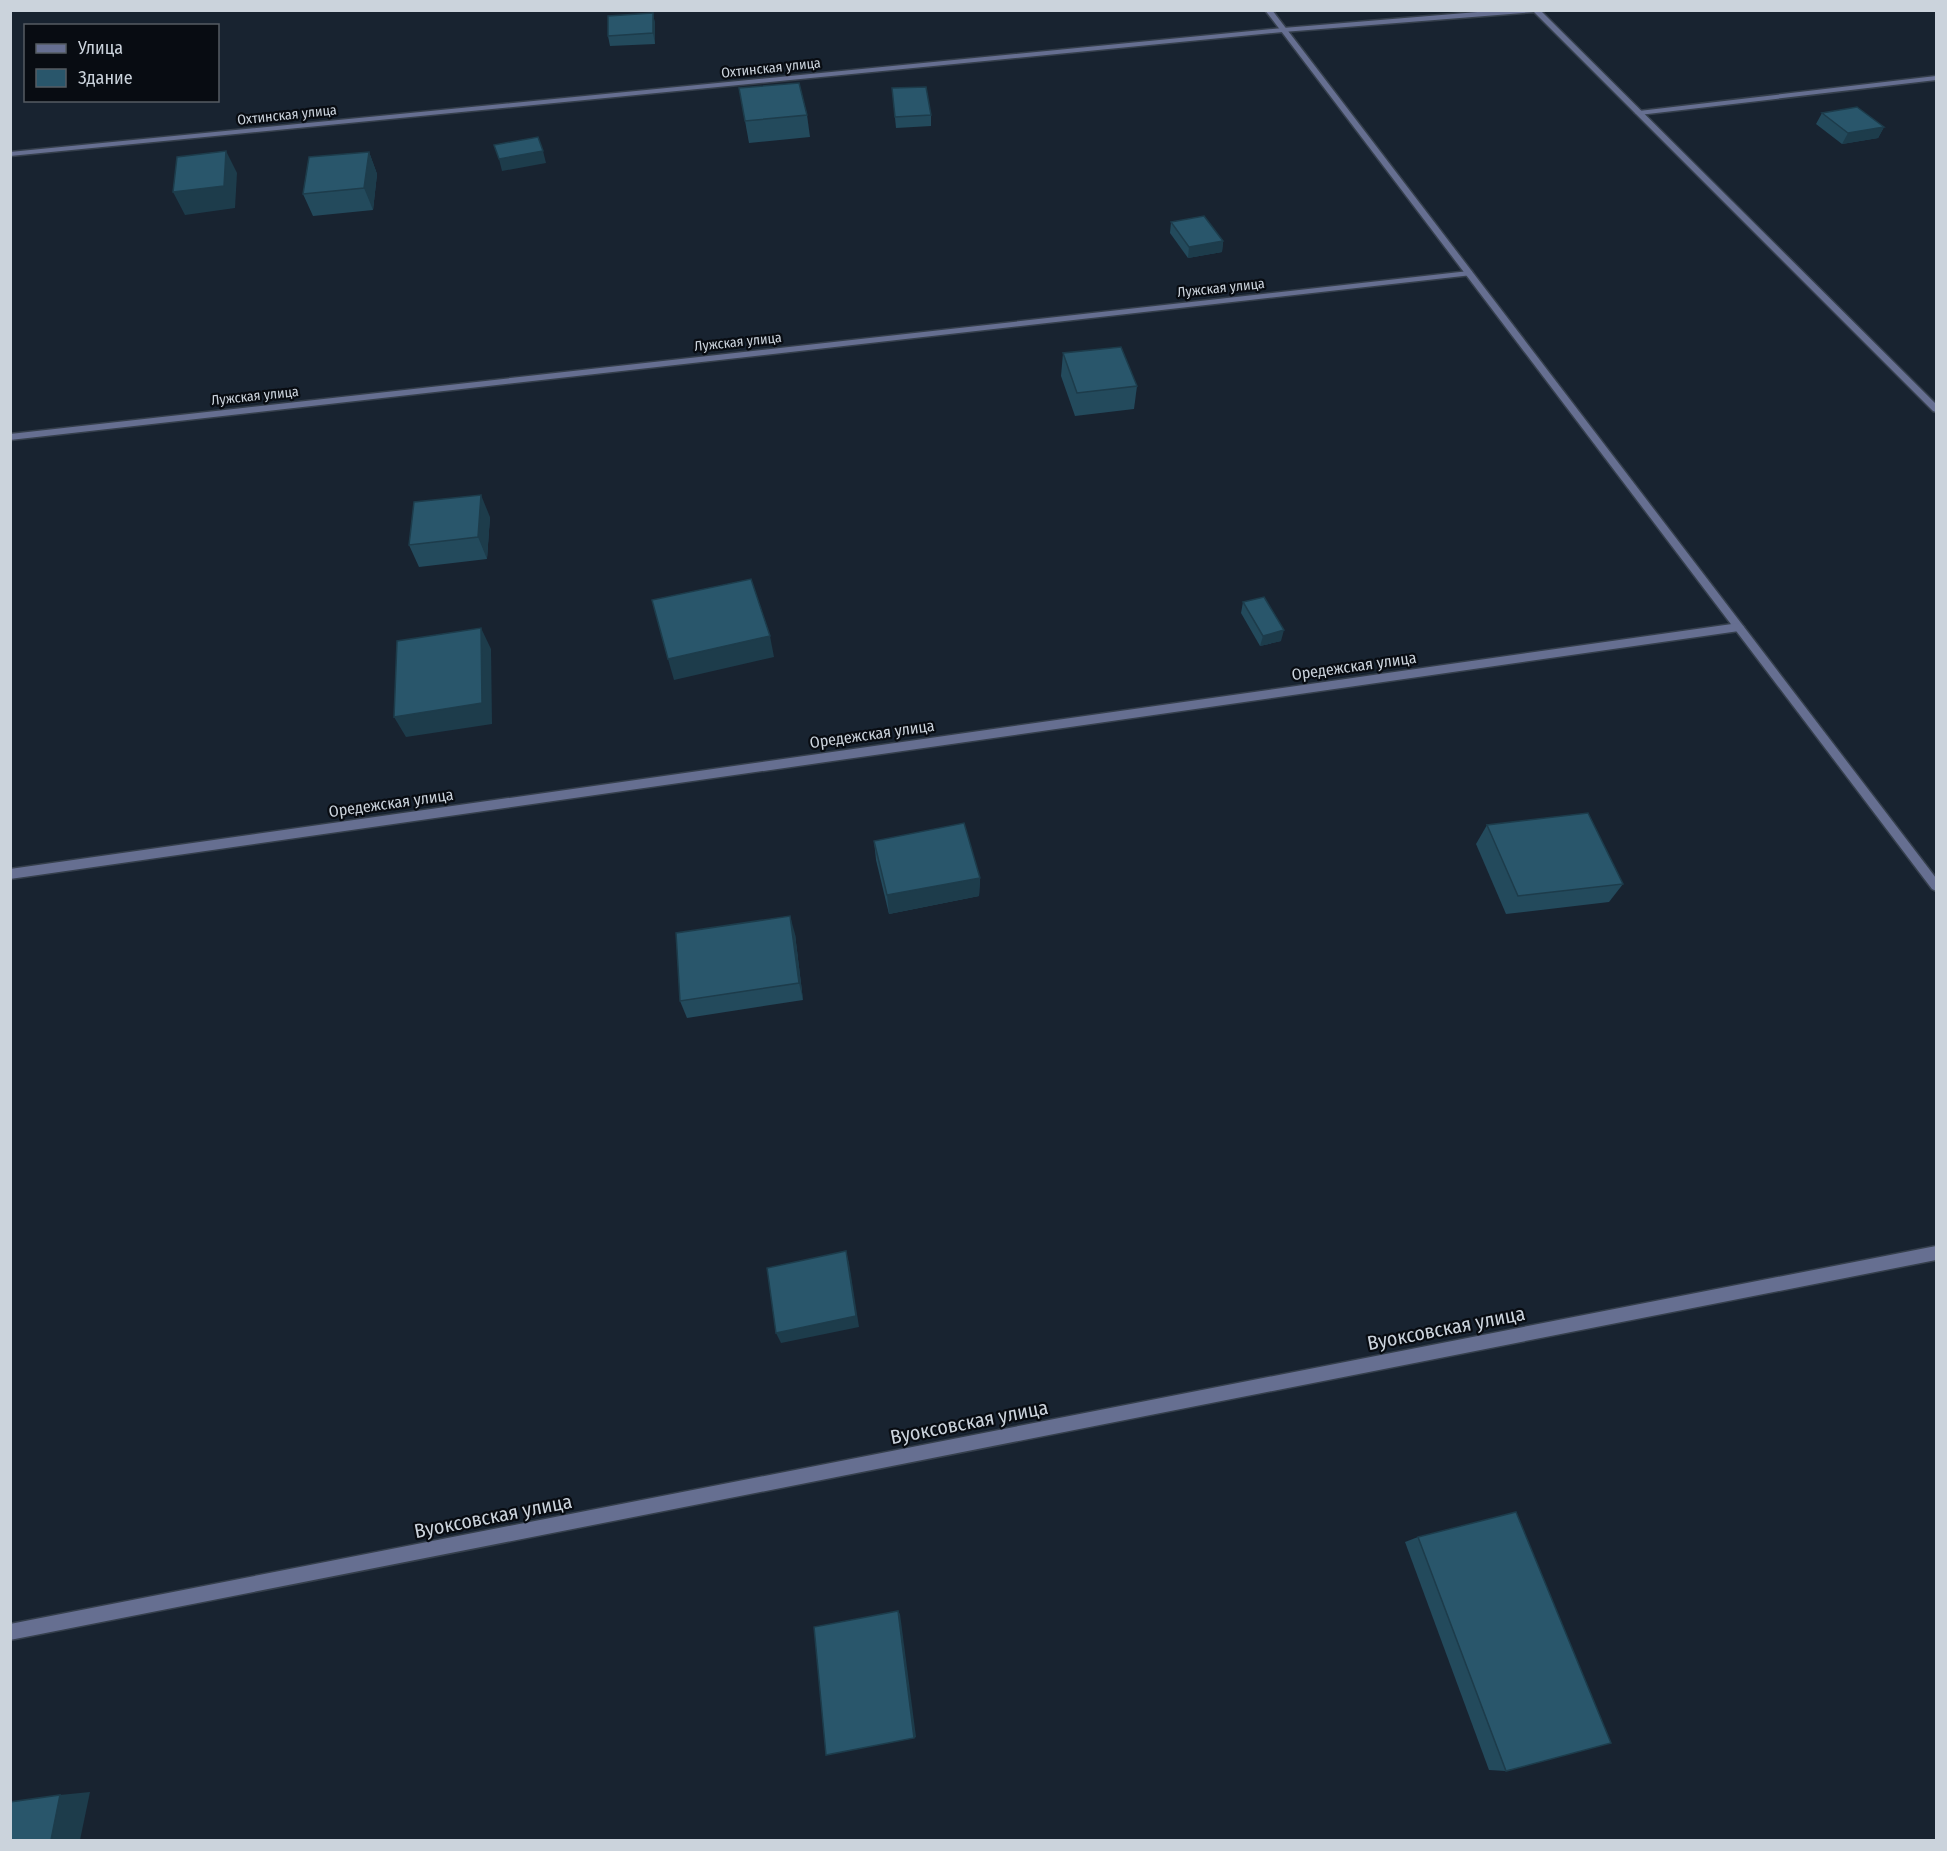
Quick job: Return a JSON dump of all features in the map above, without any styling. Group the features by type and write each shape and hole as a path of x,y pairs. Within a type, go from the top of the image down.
{"street":[{"path":"1268,10 1936,886"},
{"path":"1535,10 1936,409"},
{"name":"Охтинская улица","path":"10,154 1283,30 1535,10"},
{"path":"1639,113 1936,78"},
{"name":"Лужская улица","path":"10,438 1469,273"},
{"name":"Оредежская улица","path":"10,874 1739,627"},
{"name":"Вуоксовская улица","path":"10,1632 1936,1253"}],"building":[{"path":"653,13 653,33 608,36 608,16"},
{"path":"799,83 807,115 745,121 739,88"},
{"path":"926,87 931,115 895,117 892,88"},
{"path":"1857,107 1884,127 1848,133 1822,113"},
{"path":"538,137 543,151 499,159 494,145"},
{"path":"226,151 224,186 173,192 177,157"},
{"path":"369,152 364,188 303,194 309,157"},
{"path":"1204,216 1223,241 1189,247 1171,222"},
{"path":"1121,347 1137,386 1077,393 1063,353"},
{"path":"481,495 478,537 409,545 414,502"},
{"path":"751,579 770,636 668,659 652,600"},
{"path":"1264,597 1284,630 1263,636 1243,602"},
{"path":"481,628 482,703 394,717 397,641"},
{"path":"1588,813 1623,884 1518,896 1487,825"},
{"path":"964,823 980,878 887,895 874,841"},
{"path":"790,916 799,983 680,1001 676,933"},
{"path":"846,1251 856,1316 776,1333 767,1268"},
{"path":"1516,1512 1611,1743 1506,1771 1418,1537"},
{"path":"898,1611 914,1738 826,1755 814,1627"},
{"path":"60,1795 51,1840 10,1840 10,1802"}]}
